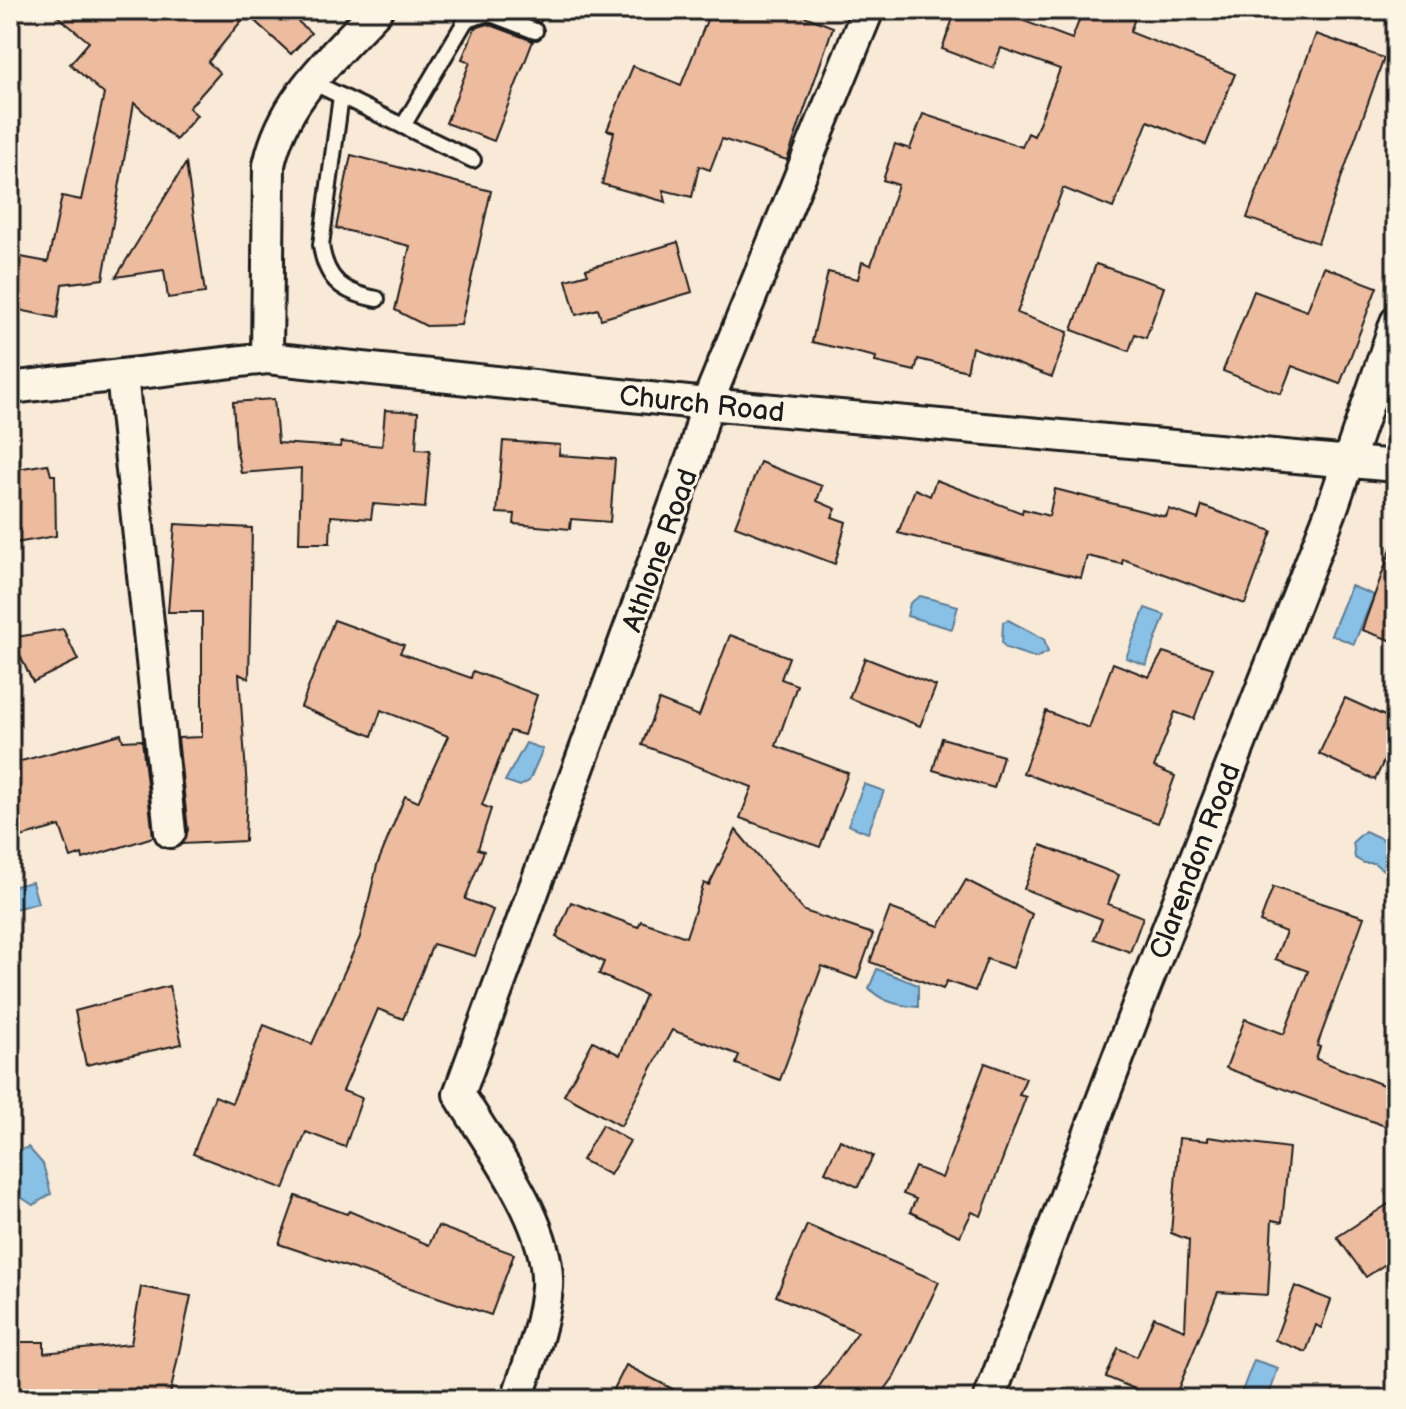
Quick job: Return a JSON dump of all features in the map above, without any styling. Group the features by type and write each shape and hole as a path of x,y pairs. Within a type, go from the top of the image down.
{"street":[{"path":"267,358 269,165 282,123 309,81 377,10"},
{"name":"Athlone Road","path":"517,1399 540,1329 547,1284 542,1245 528,1211 459,1094 693,455 707,404 868,10"},
{"name":"Clarendon Road","path":"989,1399 1331,511 1396,322"},
{"name":"Church Road","path":"10,388 267,358 707,404 1396,466"},
{"path":"122,375 170,832"}],"lane":[{"path":"403,126 466,20 488,13 535,31"},
{"path":"309,81 473,160"},
{"path":"341,96 321,245 323,258 332,278 342,289 377,299"}],"water":[{"path":"1351,586 1374,595 1354,644 1331,635"},
{"path":"920,596 958,606 952,629 907,616 910,603"},
{"path":"1145,608 1165,615 1146,665 1126,658"},
{"path":"1008,620 1044,639 1048,652 1036,658 1006,648 1002,643 1003,622"},
{"path":"526,743 543,749 529,781 520,786 505,781"},
{"path":"864,784 884,791 868,833 848,825"},
{"path":"1365,831 1384,840 1396,838 1392,867 1383,870 1374,863 1364,863 1355,858 1353,842"},
{"path":"32,882 38,903 10,910 10,887"},
{"path":"877,969 918,985 918,1007 891,1002 874,993 869,988"},
{"path":"28,1147 43,1164 51,1194 33,1205 19,1196 10,1160 10,1155"},
{"path":"1254,1360 1278,1368 1268,1399 1239,1399"}],"building":[{"path":"50,10 285,10 311,33 291,54 247,14 208,62 220,73 189,108 197,115 176,140 134,103 103,279 62,284 57,318 10,308 10,255 48,262 62,196 81,200 104,94 70,64 89,42"},
{"path":"508,10 545,10 540,23"},
{"path":"711,10 789,10 833,27 787,160 722,139 710,170 699,166 692,197 663,190 666,202 602,184 614,132 607,130 633,66 681,85"},
{"path":"956,10 1015,10 1013,17 1072,39 1083,10 1138,10 1130,32 1235,74 1206,145 1148,121 1113,208 1063,188 1017,313 1068,332 1052,377 972,347 967,371 918,359 915,371 875,362 876,357 812,342 828,272 858,279 862,262 871,265 898,185 883,180 895,144 910,149 923,114 1022,147 1028,133 1034,136 1060,69 1001,48 993,68 942,49"},
{"path":"488,24 533,41 494,141 446,123 470,62 462,59 475,28"},
{"path":"1316,34 1384,58 1318,243 1247,218"},
{"path":"351,155 491,191 461,325 426,326 395,310 410,246 336,228"},
{"path":"186,163 205,293 168,298 164,270 116,277"},
{"path":"678,242 692,292 601,319 598,309 576,315 566,280 588,274 586,269"},
{"path":"1096,264 1164,287 1146,338 1135,334 1129,351 1072,330"},
{"path":"1324,267 1377,287 1340,384 1292,366 1281,394 1223,371 1254,291 1307,311"},
{"path":"274,399 278,443 340,447 341,442 382,446 385,410 418,412 416,449 430,450 425,508 373,504 371,519 331,516 330,543 299,543 301,468 241,473 236,446 233,402"},
{"path":"503,441 560,445 559,455 615,459 610,522 571,519 570,529 514,524 515,514 497,513"},
{"path":"760,462 822,486 817,501 836,509 832,517 846,522 835,564 735,526"},
{"path":"48,464 51,475 55,475 56,536 10,544 10,470"},
{"path":"936,480 1022,513 1023,509 1049,516 1055,489 1166,517 1169,509 1198,519 1202,506 1272,531 1245,604 1123,559 1122,564 1087,556 1081,578 898,533 915,489 930,496"},
{"path":"175,524 252,528 249,679 239,674 247,789 245,841 182,844 188,830 178,738 202,737 202,612 168,612"},
{"path":"1392,546 1396,547 1396,642 1362,630"},
{"path":"334,620 404,645 400,653 471,678 473,671 537,695 524,735 510,731 482,805 491,809 478,849 484,851 465,899 493,910 475,956 433,944 403,1019 378,1009 343,1091 362,1098 345,1147 306,1132 284,1189 193,1154 215,1096 232,1103 264,1025 312,1044 360,937 377,865 405,796 418,802 448,736 381,710 372,736 301,707"},
{"path":"63,629 78,660 33,682 11,638"},
{"path":"730,635 789,657 781,679 797,685 776,746 848,773 820,847 740,818 752,787 642,745 659,700 699,716"},
{"path":"1163,652 1213,668 1194,719 1175,712 1154,767 1175,776 1158,823 1023,773 1046,711 1089,728 1113,663 1149,677"},
{"path":"865,658 936,686 920,726 849,698"},
{"path":"1345,698 1396,721 1396,735 1375,780 1319,754"},
{"path":"121,734 123,741 142,740 153,837 83,859 82,854 71,858 60,826 10,840 10,764"},
{"path":"942,738 1003,756 994,788 933,770"},
{"path":"736,830 804,911 873,934 857,979 822,966 780,1080 736,1064 739,1055 672,1030 621,1126 564,1095 593,1041 620,1055 645,995 599,974 604,962 556,937 571,902 638,927 641,921 686,937 704,883 709,885"},
{"path":"1041,845 1119,875 1108,904 1143,917 1130,952 1094,939 1102,919 1024,889"},
{"path":"966,880 1032,914 1013,968 987,959 975,991 947,981 943,989 870,962 890,908 939,926"},
{"path":"1273,887 1364,917 1317,1046 1320,1047 1316,1059 1396,1090 1396,1130 1226,1068 1245,1019 1284,1034 1308,971 1275,959 1286,932 1260,922"},
{"path":"169,986 182,1044 86,1065 75,1011"},
{"path":"985,1063 1026,1078 1019,1095 1026,1097 981,1216 972,1212 960,1236 910,1212 916,1199 903,1194 915,1167 942,1178"},
{"path":"602,1125 630,1141 610,1175 582,1160"},
{"path":"1208,1137 1289,1148 1282,1222 1272,1220 1268,1295 1218,1292 1174,1399 1159,1399 1106,1377 1118,1348 1137,1357 1154,1317 1185,1330 1189,1240 1171,1233 1179,1138 1208,1141"},
{"path":"840,1140 873,1156 858,1187 825,1172"},
{"path":"296,1196 347,1214 349,1211 429,1245 438,1226 514,1254 491,1315 279,1244"},
{"path":"1396,1199 1396,1257 1366,1277 1337,1237"},
{"path":"807,1225 939,1282 894,1377 878,1399 810,1399 858,1332 776,1296"},
{"path":"1295,1286 1331,1300 1321,1328 1316,1325 1306,1352 1275,1340"},
{"path":"141,1287 191,1296 169,1399 132,1399 76,1389 76,1399 10,1399 10,1342 44,1342 44,1353 131,1344"},
{"path":"626,1365 692,1399 609,1399"}]}
